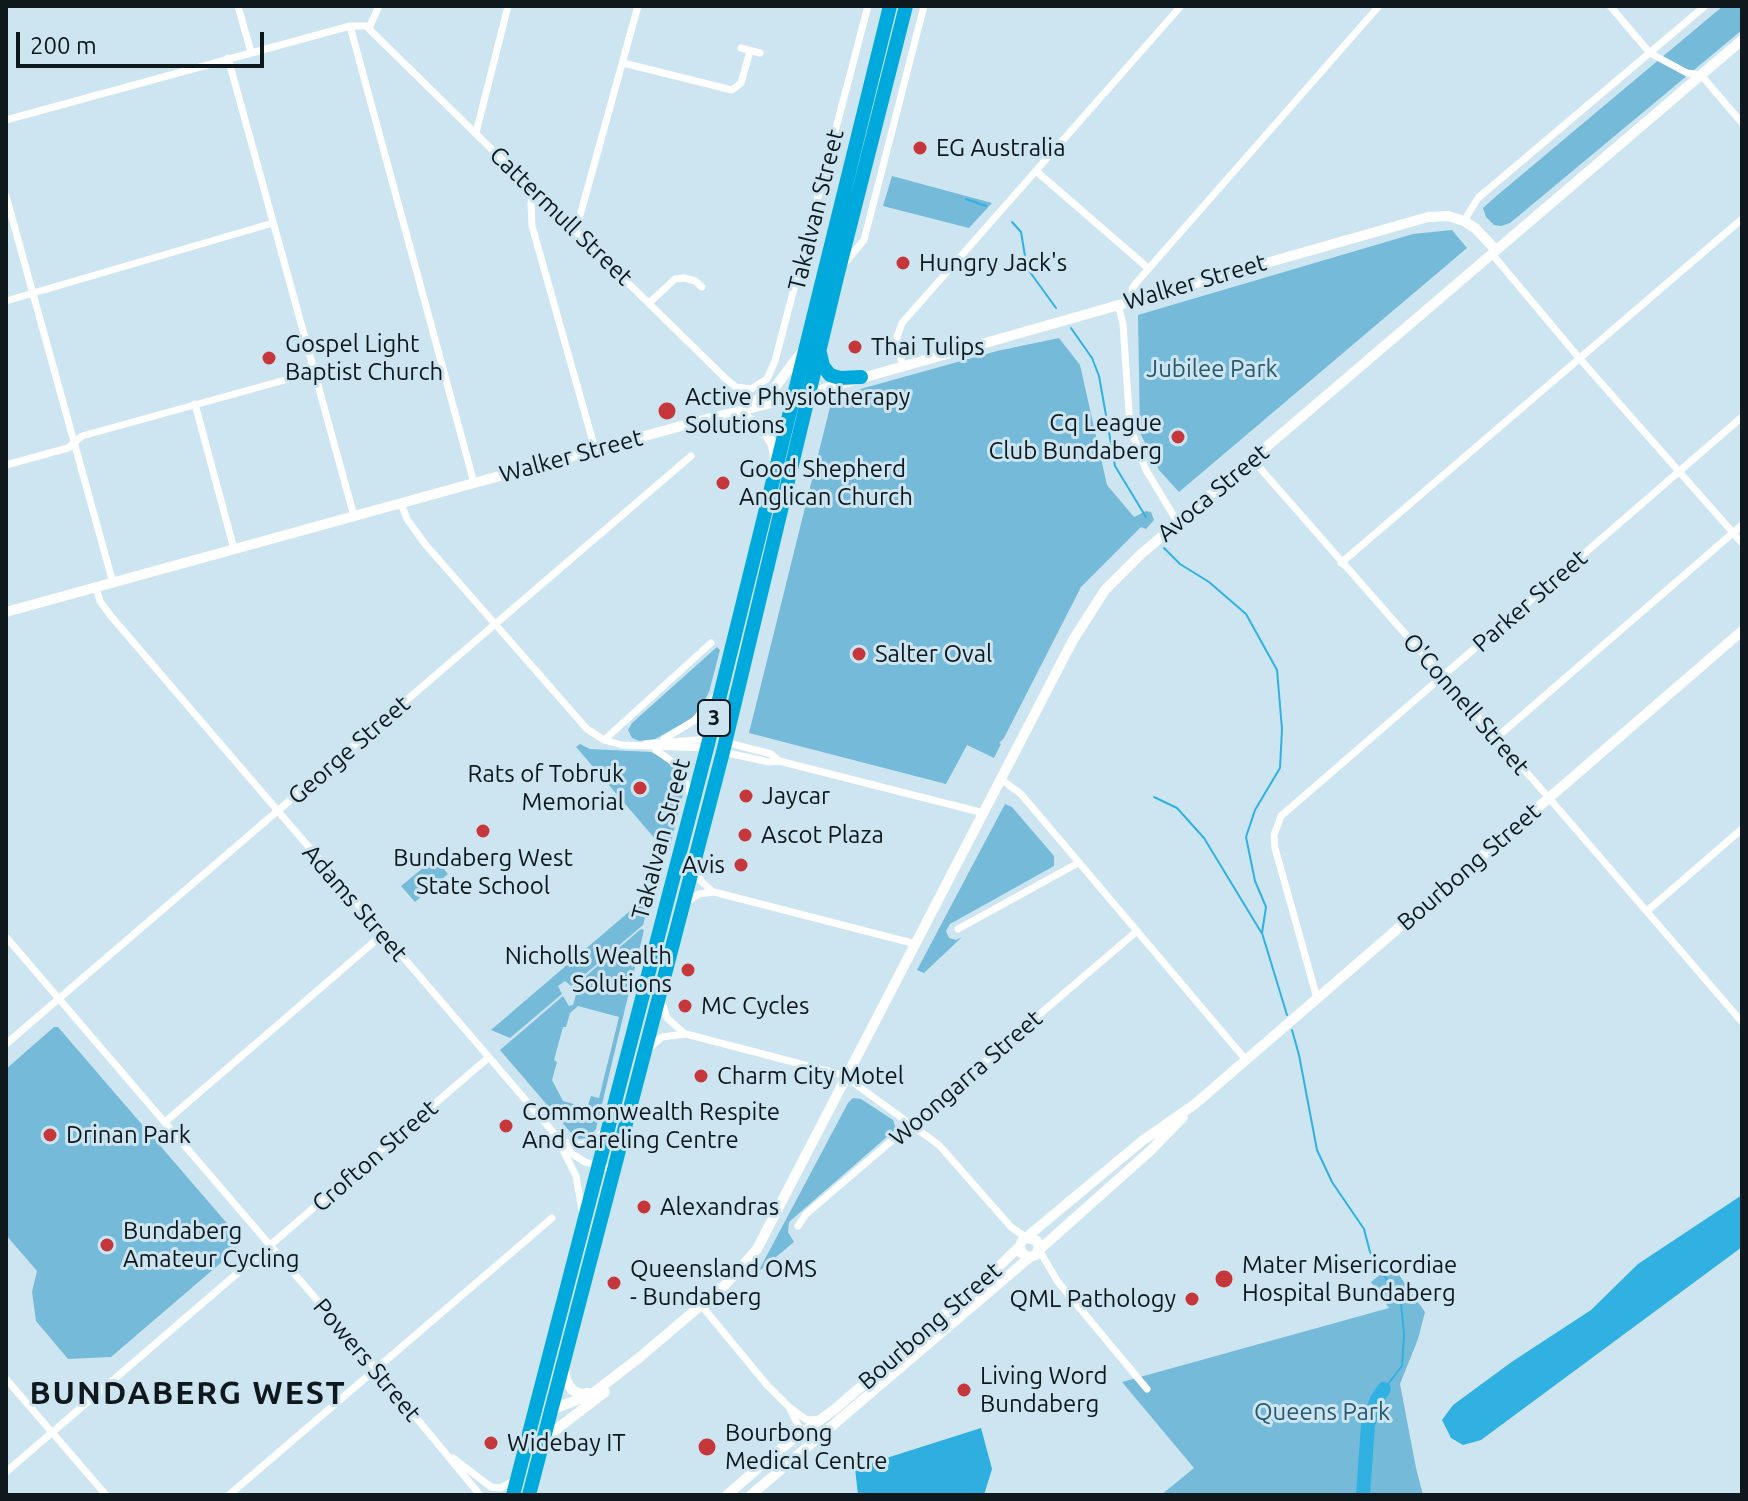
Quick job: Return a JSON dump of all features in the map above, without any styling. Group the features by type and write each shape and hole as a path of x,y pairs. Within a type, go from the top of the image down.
{"highway":[{"name":"Takalvan Street","path":"513,1495 708,744 792,398 838,270 906,6"},
{"name":"Takalvan Street","path":"529,1495 724,747 810,393 812,348 888,13"},
{"path":"812,348 830,375 861,377"},
{"path":"530,1428 537,1417 551,1410"}],"street":[{"path":"238,6 251,52"},
{"path":"6,120 350,26 369,28 379,6"},
{"path":"476,133 508,6"},
{"path":"576,230 638,6"},
{"name":"Takalvan Street","path":"759,386 771,370 782,336 868,6"},
{"path":"878,6 888,13"},
{"path":"838,270 864,240 924,6"},
{"path":"902,365 897,340 900,326 1181,6"},
{"path":"1134,300 1132,289 1148,268 1379,6"},
{"path":"1610,6 1650,53 1687,73 1701,75 1742,123"},
{"path":"1705,6 1478,198 1464,221 1475,228 1580,359 1742,543"},
{"path":"350,26 474,483"},
{"name":"Cattermull Street","path":"369,28 731,383 743,389 759,386"},
{"name":"Avoca Street","path":"847,1078 1087,616 1124,568 1742,40"},
{"path":"741,48 760,53"},
{"path":"623,63 732,90 741,83 750,51"},
{"path":"228,58 354,516"},
{"path":"1036,171 1148,268"},
{"path":"534,190 532,226 595,449"},
{"path":"6,196 113,583"},
{"name":"Walker Street","path":"6,612 595,449 810,393 1428,217 1448,216 1464,221"},
{"path":"1341,563 1742,219"},
{"path":"6,301 273,223"},
{"path":"649,303 675,279 684,278 702,287"},
{"path":"1118,304 1123,324 1130,427 1146,470 1178,523"},
{"path":"730,413 773,390 812,348"},
{"path":"6,465 68,448 82,436 314,372"},
{"path":"195,404 234,549"},
{"path":"703,420 738,416 756,423 771,439 775,450 775,467"},
{"name":"Parker Street","path":"1317,998 1275,848 1274,835 1281,816 1742,417"},
{"name":"George Street","path":"6,1044 691,456"},
{"name":"O'Connell Street","path":"1252,459 1742,1022"},
{"path":"401,503 417,534 579,722 604,740 632,746 708,744 771,754 779,761 984,813"},
{"path":"1496,738 1742,525"},
{"name":"Adams Street","path":"96,588 100,601 110,615 557,1137 578,1158 613,1170"},
{"name":"Bourbong Street","path":"751,1495 1034,1254 1152,1149 1195,1104 1742,631"},
{"path":"604,740 711,643"},
{"path":"646,746 672,736 695,720 724,680"},
{"path":"646,746 663,753 682,772 690,790 690,813"},
{"path":"1002,780 1021,794 1246,1060"},
{"path":"1647,911 1742,829"},
{"path":"694,862 699,878 714,892 916,944"},
{"path":"958,929 1078,863"},
{"path":"682,910 692,898 714,892"},
{"name":"Woongarra Street","path":"798,1226 806,1214 1137,931"},
{"path":"165,1122 382,935"},
{"name":"Powers Street","path":"6,937 480,1495"},
{"path":"661,989 662,1007 667,1018 686,1034"},
{"path":"644,1052 662,1037 686,1034 847,1078 939,1145 1024,1242"},
{"name":"Crofton Street","path":"6,1472 488,1058"},
{"path":"551,1410 578,1401 597,1389 640,1357 737,1273 764,1238 847,1078"},
{"name":"Bourbong Street","path":"727,1495 825,1416 1145,1139 1195,1104"},
{"path":"557,1137 569,1144 587,1143 602,1133 611,1120"},
{"path":"557,1137 579,1187 583,1226"},
{"path":"1145,1139 1153,1139 1155,1145 1152,1149"},
{"path":"229,1495 552,1218"},
{"path":"1024,1242 1037,1241 1034,1254"},
{"path":"1024,1242 1021,1253 1034,1254 1147,1389"},
{"path":"701,1305 789,1407 807,1420 835,1412 839,1419 836,1425"},
{"path":"544,1439 549,1432 566,1424 613,1385 640,1357"},
{"path":"564,1363 566,1380 572,1390 581,1394 597,1389"},
{"path":"6,1379 106,1495"},
{"path":"789,1407 799,1429 787,1449 789,1454 799,1454"},
{"name":"Powers Street","path":"448,1455 462,1463 483,1483"},
{"path":"480,1495 483,1483 500,1488 517,1479"},
{"path":"468,1480 471,1495"}],"green space":[{"path":"1723,6 1742,6 1742,30 1510,223 1494,225 1486,217 1483,208 1494,198"},
{"path":"892,176 992,203 969,228 883,206"},
{"name":"Jubilee Park","path":"1452,230 1467,248 1179,492 1159,470 1140,433 1138,315 1413,234"},
{"path":"1059,338 1080,365 1107,485 1134,517 1146,511 1151,512 1154,520 1146,529 1141,527 1081,587 994,758 967,745 946,784 749,733 831,403 839,395 997,351"},
{"path":"717,647 720,650 709,692 691,719 655,739 639,741 632,738 628,730 632,723"},
{"path":"580,744 590,749 651,752 677,770 684,790 669,850 663,848 576,747"},
{"path":"1005,804 1012,807 1054,856 1054,866 950,924 946,931 949,938 956,940 962,937 924,973 917,970"},
{"path":"435,858 448,874 415,902 401,886"},
{"path":"652,892 643,925 571,986 565,981 558,986 562,994 510,1038 491,1030"},
{"path":"641,929 644,930 596,1129 588,1138 579,1139 500,1050 563,996 569,1006 573,1005 577,991 573,987","holes":["578,1006 619,1017 599,1098 591,1096 587,1108 563,1101 552,1080 557,1062 554,1060 570,1013"]},
{"path":"54,1027 58,1027 237,1235 231,1241 237,1249 111,1357 68,1359 36,1321 32,1292 37,1271 6,1235 6,1069"},
{"path":"853,1098 861,1099 893,1120 896,1129 789,1222 788,1232 794,1242 758,1272 848,1103"},
{"name":"Queens Park","path":"1392,1265 1425,1312 1400,1384 1423,1495 1161,1495 1194,1468 1122,1382 1389,1308 1371,1282"}],"shaded area":[{"path":"1742,1195 1742,1247 1481,1440 1463,1445 1451,1438 1442,1420 1453,1405 1591,1310 1638,1264"},
{"path":"981,1428 992,1469 984,1495 858,1495 855,1468"}],"waterway":[{"path":"966,199 986,206"},
{"path":"1012,222 1021,232 1027,268 1056,308"},
{"path":"1071,328 1092,358 1099,376 1115,466 1146,517"},
{"path":"1164,548 1180,564 1209,582 1246,614 1277,670 1282,729 1280,768 1255,810 1246,837 1255,881 1266,907 1262,933 1287,1015"},
{"path":"1154,797 1177,808 1204,838 1261,932"},
{"path":"1292,1030 1317,1150 1332,1182 1364,1229 1370,1252 1401,1303 1404,1334 1402,1366 1384,1389"},
{"path":"1363,1495 1368,1425 1384,1389"}],"place":[{"name":"EG Australia","path":"920,148"},
{"name":"Hungry Jack's","path":"903,263"},
{"name":"Thai Tulips","path":"855,347"},
{"name":"Gospel Light Baptist Church","path":"269,358"},
{"name":"Active Physiotherapy Solutions","path":"667,411"},
{"name":"Cq League Club Bundaberg","path":"1178,437"},
{"name":"Good Shepherd Anglican Church","path":"723,483"},
{"name":"Salter Oval","path":"859,654"},
{"name":"Rats of Tobruk Memorial","path":"640,788"},
{"name":"Jaycar","path":"746,796"},
{"name":"Bundaberg West State School","path":"483,831"},
{"name":"Ascot Plaza","path":"745,835"},
{"name":"Avis","path":"741,865"},
{"name":"Nicholls Wealth Solutions","path":"688,970"},
{"name":"MC Cycles","path":"685,1006"},
{"name":"Charm City Motel","path":"701,1076"},
{"name":"Commonwealth Respite And Careling Centre","path":"506,1126"},
{"name":"Drinan Park","path":"50,1135"},
{"name":"Alexandras","path":"644,1207"},
{"name":"Bundaberg Amateur Cycling","path":"107,1245"},
{"name":"Mater Misericordiae Hospital Bundaberg","path":"1224,1279"},
{"name":"Queensland OMS - Bundaberg","path":"614,1283"},
{"name":"QML Pathology","path":"1192,1299"},
{"name":"Living Word Bundaberg","path":"964,1390"},
{"name":"Widebay IT","path":"491,1443"},
{"name":"Bourbong Medical Centre","path":"707,1447"}],"district":[{"name":"BUNDABERG WEST","path":"188,1393"}]}
